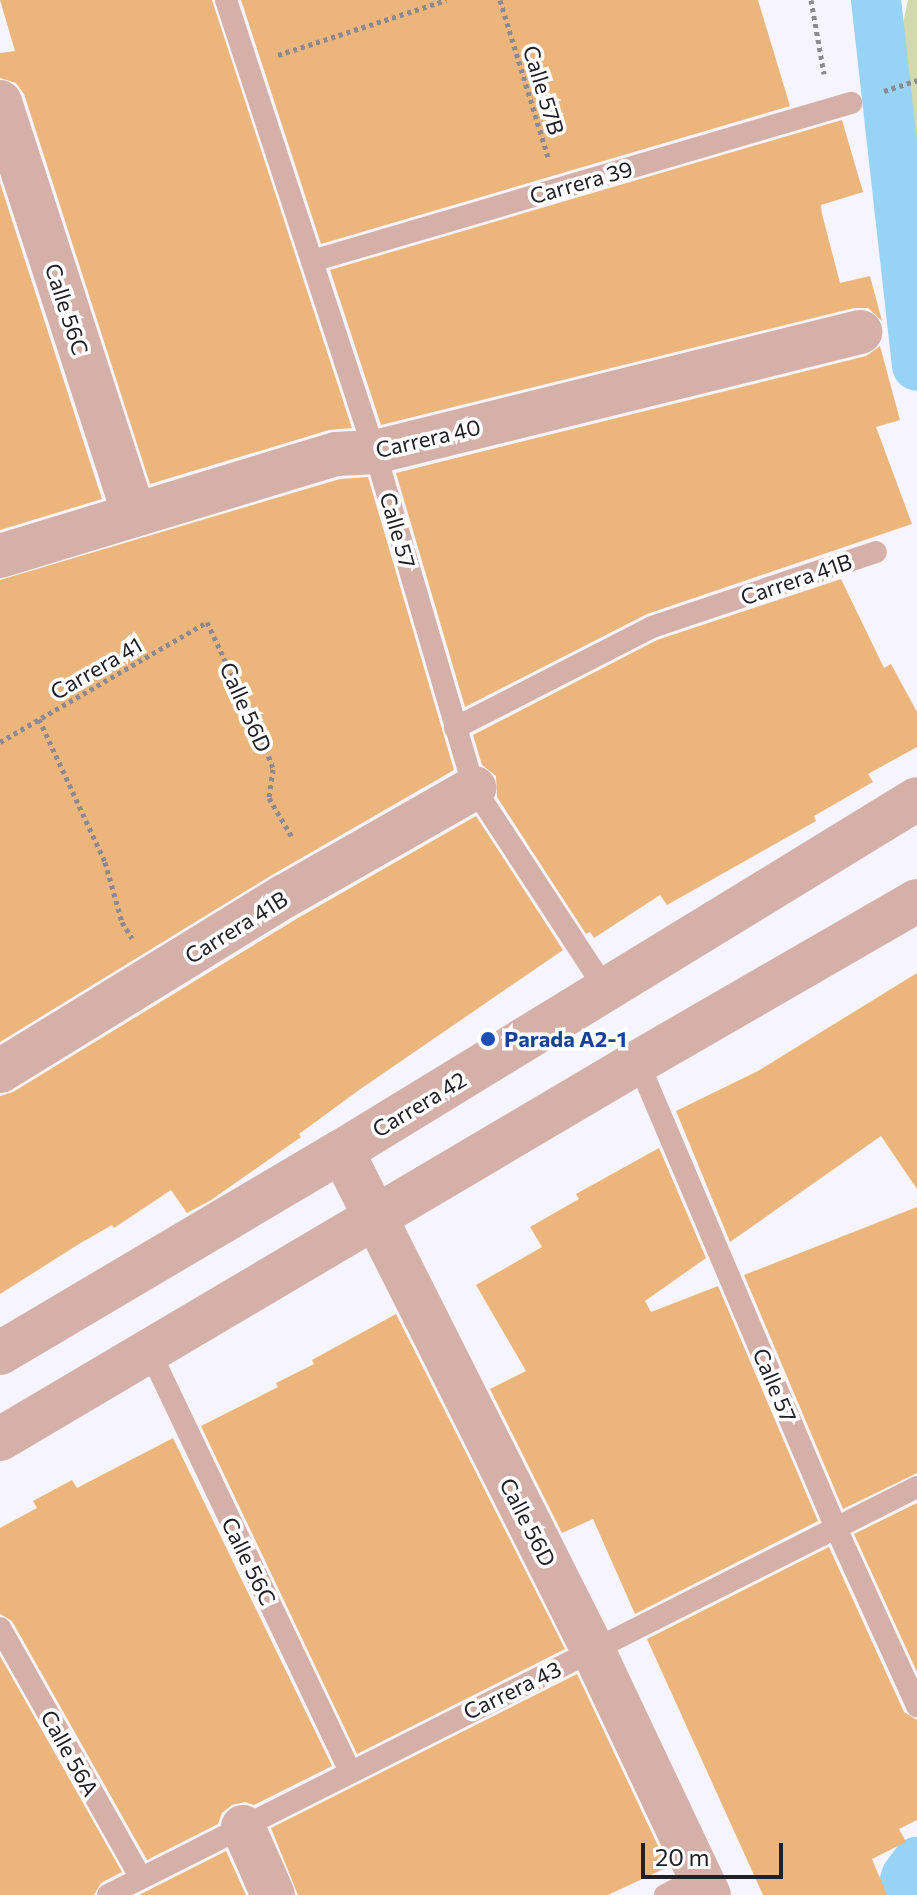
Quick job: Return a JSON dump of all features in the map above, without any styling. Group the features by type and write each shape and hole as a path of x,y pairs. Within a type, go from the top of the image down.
{"street":[{"name":"Calle 56C","path":"0,102 134,515"},
{"name":"Carrera 40","path":"0,556 336,454 375,452 860,332"},
{"name":"Carrera 41B","path":"0,1071 316,878 474,788"},
{"name":"Carrera 42","path":"0,1353 342,1151 917,799"},
{"path":"0,1439 917,901"},
{"name":"Calle 56D","path":"342,1151 593,1650 692,1889"},
{"path":"243,1827 273,1895"}],"lane":[{"name":"Calle 57","path":"226,0 375,452 474,788 606,990"},
{"name":"Carrera 39","path":"312,261 842,105"},
{"name":"Carrera 41B","path":"455,728 652,627 876,552"},
{"name":"Calle 57","path":"638,1062 836,1528 917,1706"},
{"name":"Calle 56C","path":"149,1350 350,1771"},
{"name":"Carrera 43","path":"108,1895 917,1487"},
{"name":"Calle 56A","path":"0,1628 141,1878"}],"path":[{"path":"247,65 446,0"},
{"name":"Calle 57B","path":"500,0 557,189"},
{"path":"811,0 842,105"},
{"name":"Carrera 41","path":"0,742 207,622"},
{"name":"Calle 56D","path":"207,622 273,769 269,798 316,878"},
{"path":"39,719 105,862 122,922 155,977"}],"green space":[{"path":"908,0 917,0 917,146 903,23"}],"building":[{"path":"0,0 212,0 352,428 329,430 150,484 24,94 16,83 0,78 0,53 15,51"},
{"path":"241,0 758,0 790,106 321,244"},
{"path":"842,120 863,192 821,205 822,214 840,283 870,276 882,321 868,308 854,308 381,425 330,270"},
{"path":"0,183 102,499 0,530"},
{"path":"880,346 900,420 876,427 912,524 647,614 465,707 396,473 866,356"},
{"path":"368,477 454,770 272,875 0,1042 0,580 340,479"},
{"path":"841,579 884,668 891,664 917,712 917,747 868,774 873,782 814,816 816,821 667,905 660,895 594,938 590,932 586,934 497,797 496,776 482,765 473,735 657,640"},
{"path":"476,816 563,950 359,1090 299,1134 301,1137 211,1200 187,1213 171,1190 114,1228 112,1225 79,1244 0,1294 0,1096 13,1092 298,918"},
{"path":"917,973 917,1189 881,1136 730,1242 676,1111 758,1071"},
{"path":"659,1148 706,1258 645,1301 651,1312 718,1286 818,1521 635,1614 593,1519 562,1533 490,1389 526,1371 476,1285 542,1247 530,1227 579,1199 576,1194"},
{"path":"917,1207 917,1473 843,1509 744,1275"},
{"path":"396,1314 565,1649 357,1754 201,1426 278,1387 276,1383 314,1364 312,1360"},
{"path":"173,1438 332,1766 254,1805 245,1802 232,1805 222,1813 218,1824 147,1860 12,1621 0,1614 0,1528 37,1508 33,1501 72,1480 77,1488"},
{"path":"917,1503 917,1672 854,1534"},
{"path":"829,1547 904,1712 917,1720 917,1820 899,1829 906,1842 872,1859 887,1895 763,1895 647,1639"},
{"path":"0,1656 122,1872 101,1883 94,1895 0,1895"},
{"path":"577,1674 668,1867 608,1895 298,1895 271,1828"},
{"path":"226,1851 246,1895 139,1895"}],"waterway":[{"path":"876,0 917,366"},
{"path":"901,1895 906,1877 917,1862"}],"place":[{"name":"Parada A2-1","path":"488,1039"}]}
